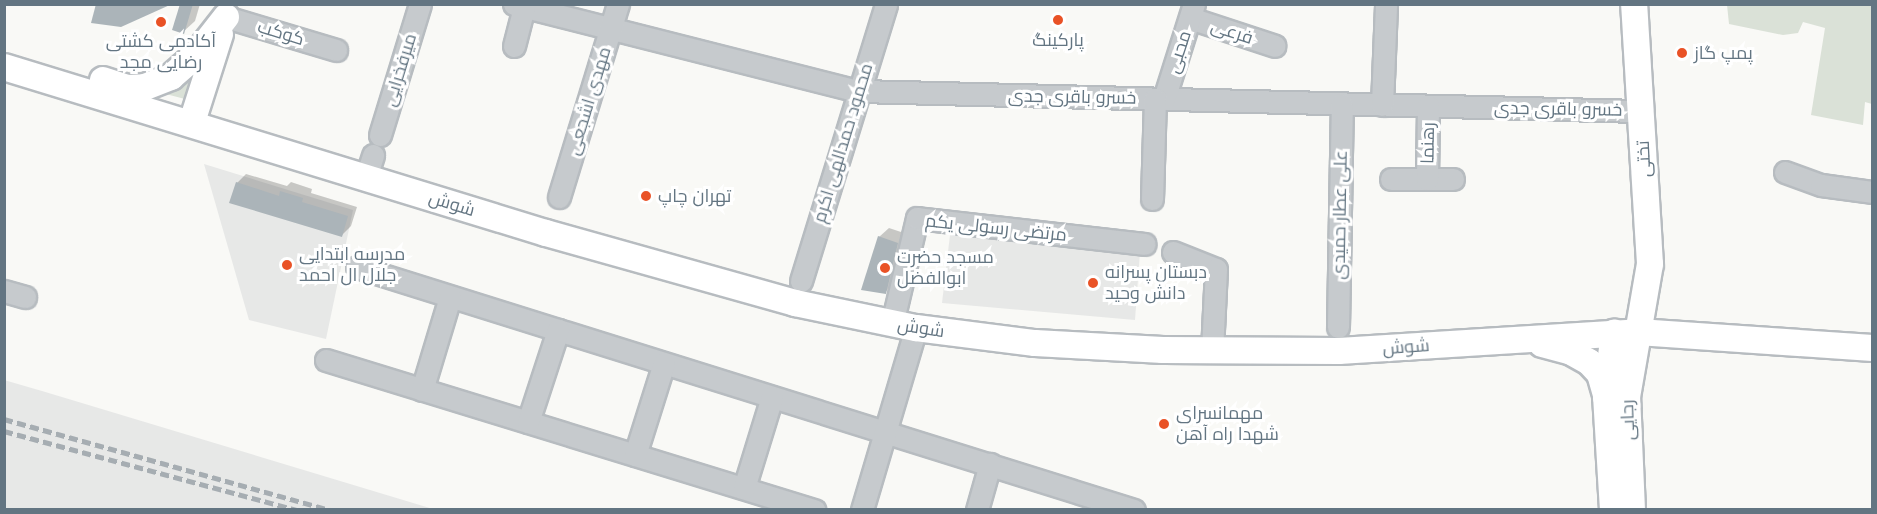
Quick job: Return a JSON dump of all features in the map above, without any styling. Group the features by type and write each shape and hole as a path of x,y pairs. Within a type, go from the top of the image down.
{"main road":[{"name":"تختی","path":"1620,367 1650,264 1634,4"},
{"path":"4,52 128,88 145,87 171,77 197,54 228,11"},
{"path":"192,122 228,11"},
{"name":"شوش","path":"4,67 192,122 373,156 546,234 795,303 904,326 1035,343 1212,351 1339,351 1524,340 1632,326 1872,348"},
{"path":"1524,340 1571,352 1589,362 1600,374 1606,397"},
{"path":"1606,397 1620,367"},
{"name":"رجایی","path":"1620,367 1627,397 1632,510"},
{"name":"رجایی","path":"1606,397 1613,510"}],"street":[{"name":"میرفخرایی","path":"373,156 420,4"},
{"name":"مهدی اشجعی","path":"559,197 618,4"},
{"path":"1382,105 1386,4"},
{"name":"محمود حمدالهی اکرم","path":"801,281 859,92 882,5"},
{"name":"خسرو باقری جدی","path":"519,6 859,92 1641,111"},
{"path":"513,46 519,6"},
{"name":"کوکب","path":"228,11 336,50"},
{"name":"فرعی","path":"1192,11 1275,46"},
{"name":"محبی","path":"1152,199 1160,99 1192,11"},
{"name":"علی عطار حمیدی","path":"1338,327 1342,104"},
{"name":"رهنما","path":"1427,179 1428,106"},
{"path":"1785,172 1821,185 1872,192"},
{"path":"1391,179 1453,179"},
{"name":"مرتضی رسولی یکم","path":"904,326 917,218 1145,244"},
{"path":"1173,252 1216,269 1212,351"},
{"path":"357,267 990,464 1123,508"},
{"path":"4,291 25,297"},
{"path":"422,390 450,297"},
{"path":"862,510 887,432 904,326"},
{"path":"528,422 558,330"},
{"path":"326,360 814,510"},
{"path":"635,455 664,363"},
{"path":"744,488 772,397"},
{"path":"977,510 990,464"}],"shaded area":[{"path":"1727,5 1872,5 1872,104 1865,102 1863,125 1811,115 1825,28 1803,22 1798,33 1783,35 1729,24"},
{"path":"195,67 185,99 158,92"},
{"name":"مدرسه ابتدایی جلال ال احمد","path":"204,164 353,210 326,339 249,320"},
{"path":"950,235 1140,252 1135,320 942,303"},
{"path":"4,380 42,391 433,509 5,509"}],"building":[{"path":"96,4 172,4 121,27 91,23"},
{"path":"180,4 193,4 184,34 172,30"},
{"path":"236,182 279,196 280,191 303,198 302,202 348,216 342,237 229,203"},
{"name":"مسجد حضرت ابوالفضل","path":"878,236 898,243 886,294 861,290"}],"railway":[{"path":"4,419 331,510"},
{"path":"4,431 297,510"}],"place":[{"name":"پارکینگ","path":"1058,20"},
{"name":"آکادمی کشتی رضایی مجد","path":"161,22"},
{"name":"پمپ گاز","path":"1682,53"},
{"name":"تهران چاپ","path":"646,196"},
{"name":"مدرسه ابتدایی جلال ال احمد","path":"287,265"},
{"name":"مسجد حضرت ابوالفضل","path":"885,268"},
{"name":"دبستان پسرانه دانش وحید","path":"1093,283"},
{"name":"مهمانسرای شهدا راه آهن","path":"1164,424"}]}
